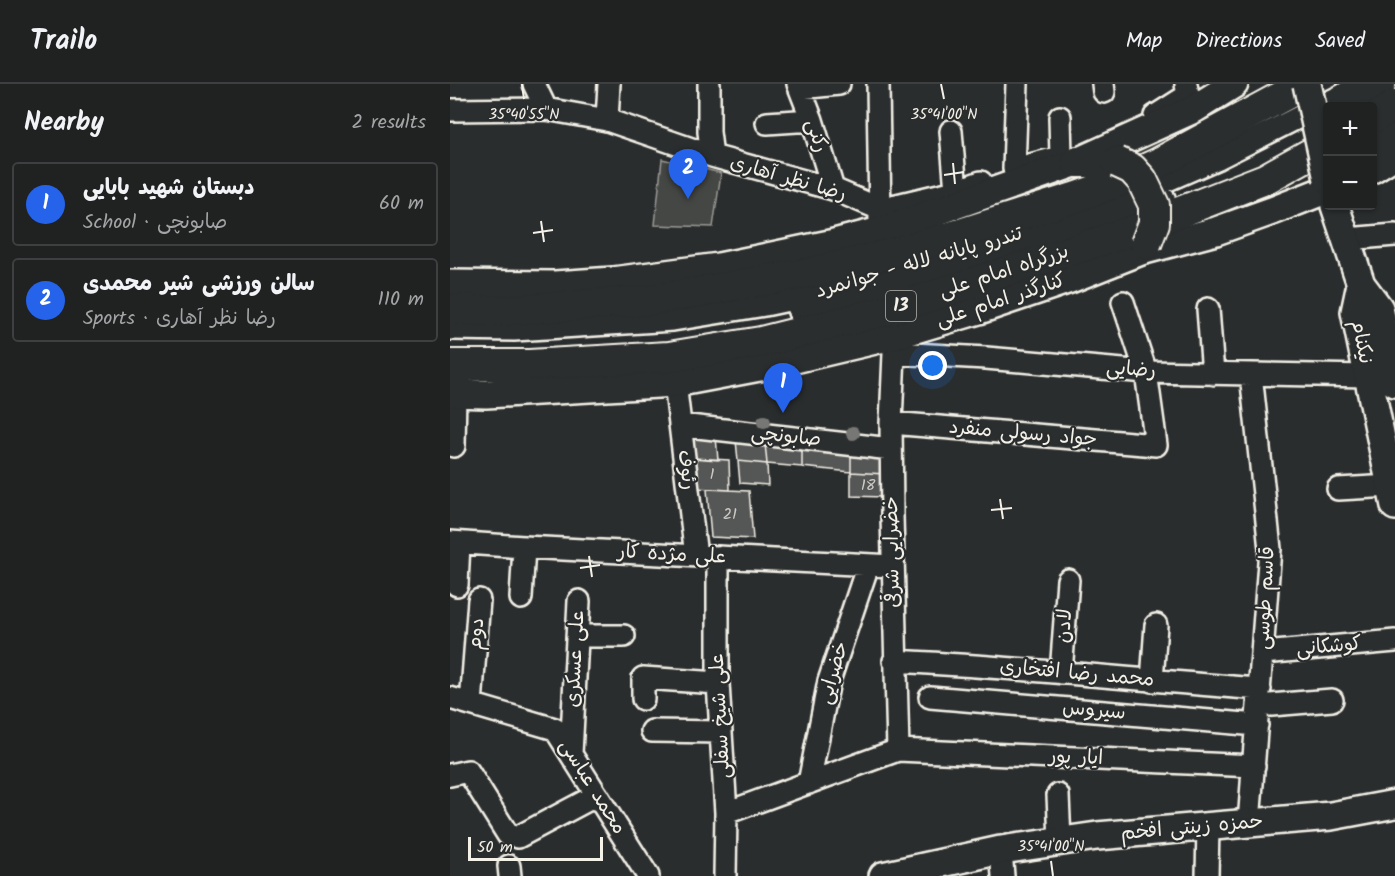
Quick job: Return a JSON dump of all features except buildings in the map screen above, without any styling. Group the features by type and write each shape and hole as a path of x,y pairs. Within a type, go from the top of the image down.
{"highway":[{"path":"450,309 498,312 652,300 818,271 874,257 968,231 1113,184 1157,164 1306,84"},
{"path":"1377,117 1395,105"},
{"name":"بزرگراه امام علی","path":"452,384 529,365 669,357 761,342 889,310 1134,230 1265,179 1323,147"},
{"path":"1069,159 1118,162 1132,169 1142,180 1154,205 1154,223 1143,247"}],"main road":[{"path":"450,284 555,285 613,281 719,267 830,244 882,219 1069,159 1194,109 1234,84"},
{"path":"1249,115 1287,84"},
{"path":"1306,84 1323,157"},
{"path":"1377,139 1395,128"},
{"path":"1377,166 1395,155"},
{"path":"1265,179 1288,179 1323,164"},
{"name":"کنارگذر امام علی","path":"452,384 486,394 675,383 893,345 980,310 1070,279 1143,247 1216,231 1323,191"},
{"name":"نیکنام","path":"1336,210 1361,284 1355,312 1387,372 1393,496"},
{"name":"حمزه زینتی افخم","path":"883,876 1002,863 1060,841 1331,816 1395,804"}],"street":[{"path":"534,84 546,109"},
{"path":"607,120 609,84"},
{"path":"709,84 709,132 712,156"},
{"path":"799,86 839,84"},
{"path":"878,84 882,219 1006,172 1069,159 1158,115 1188,95 1186,84"},
{"path":"1006,172 1017,84"},
{"name":"تندرو پایانه لاله - جوانمرد","path":"450,329 514,330 673,320 765,305 845,288 982,248 1133,195 1228,153 1343,95 1359,84"},
{"path":"1357,102 1385,84"},
{"name":"رکنی","path":"799,86 833,189"},
{"name":"رضا نظر آهاری","path":"450,110 546,109 607,120 712,156 833,189 882,219"},
{"path":"1060,117 1069,159"},
{"path":"767,123 812,120"},
{"path":"450,342 483,344 626,338 741,324 852,302 960,271 1138,209 1210,177 1323,121"},
{"path":"951,131 956,190"},
{"path":"1347,239 1395,235"},
{"path":"1123,302 1146,372"},
{"path":"1208,309 1213,374"},
{"name":"رضایی","path":"893,345 986,358 1146,372 1213,374 1387,372"},
{"name":"خضرایی شرقی","path":"893,345 891,448 894,661 898,750"},
{"name":"جواد رسولی منفرد","path":"891,423 1156,445 1146,372"},
{"name":"قاسم طوسی","path":"1249,823 1270,549 1251,374"},
{"name":"رئوف","path":"675,383 696,556"},
{"path":"452,384 454,446"},
{"name":"صابونچی","path":"680,425 891,448"},
{"path":"1338,489 1393,496"},
{"path":"455,543 457,585"},
{"name":"علی مژده کار","path":"455,543 893,566"},
{"path":"521,598 524,548"},
{"name":"علی شیخ سفلی","path":"718,557 718,683 726,813 725,876"},
{"name":"خضرایی","path":"809,783 829,681 868,565"},
{"name":"لادن","path":"1061,673 1068,580"},
{"name":"دوم","path":"471,704 479,600"},
{"name":"علی عسکری","path":"571,754 579,601"},
{"path":"1152,681 1156,625"},
{"path":"578,636 624,636"},
{"name":"کوشکانی","path":"1263,653 1395,641"},
{"name":"محمد رضا افتخاری","path":"894,661 979,665 1152,681 1258,706"},
{"path":"643,699 643,678 718,683"},
{"name":"سیروس","path":"930,697 1258,706"},
{"name":"محمد عباسی","path":"450,698 555,729 648,876"},
{"path":"1258,706 1332,700"},
{"path":"652,731 721,732"},
{"path":"726,813 898,750"},
{"name":"ایار پور","path":"898,750 1254,766"},
{"path":"450,775 468,771 513,836 597,795"},
{"path":"1059,795 1060,841"},
{"path":"1207,876 1208,826"}],"shaded area":[{"path":"662,159 721,173 713,227 655,225"}],"place":[{"name":"سالن ورزشی شیر محمدی","path":"688,199"},
{"name":"دبستان شهید بابایی","path":"783,413"}]}
